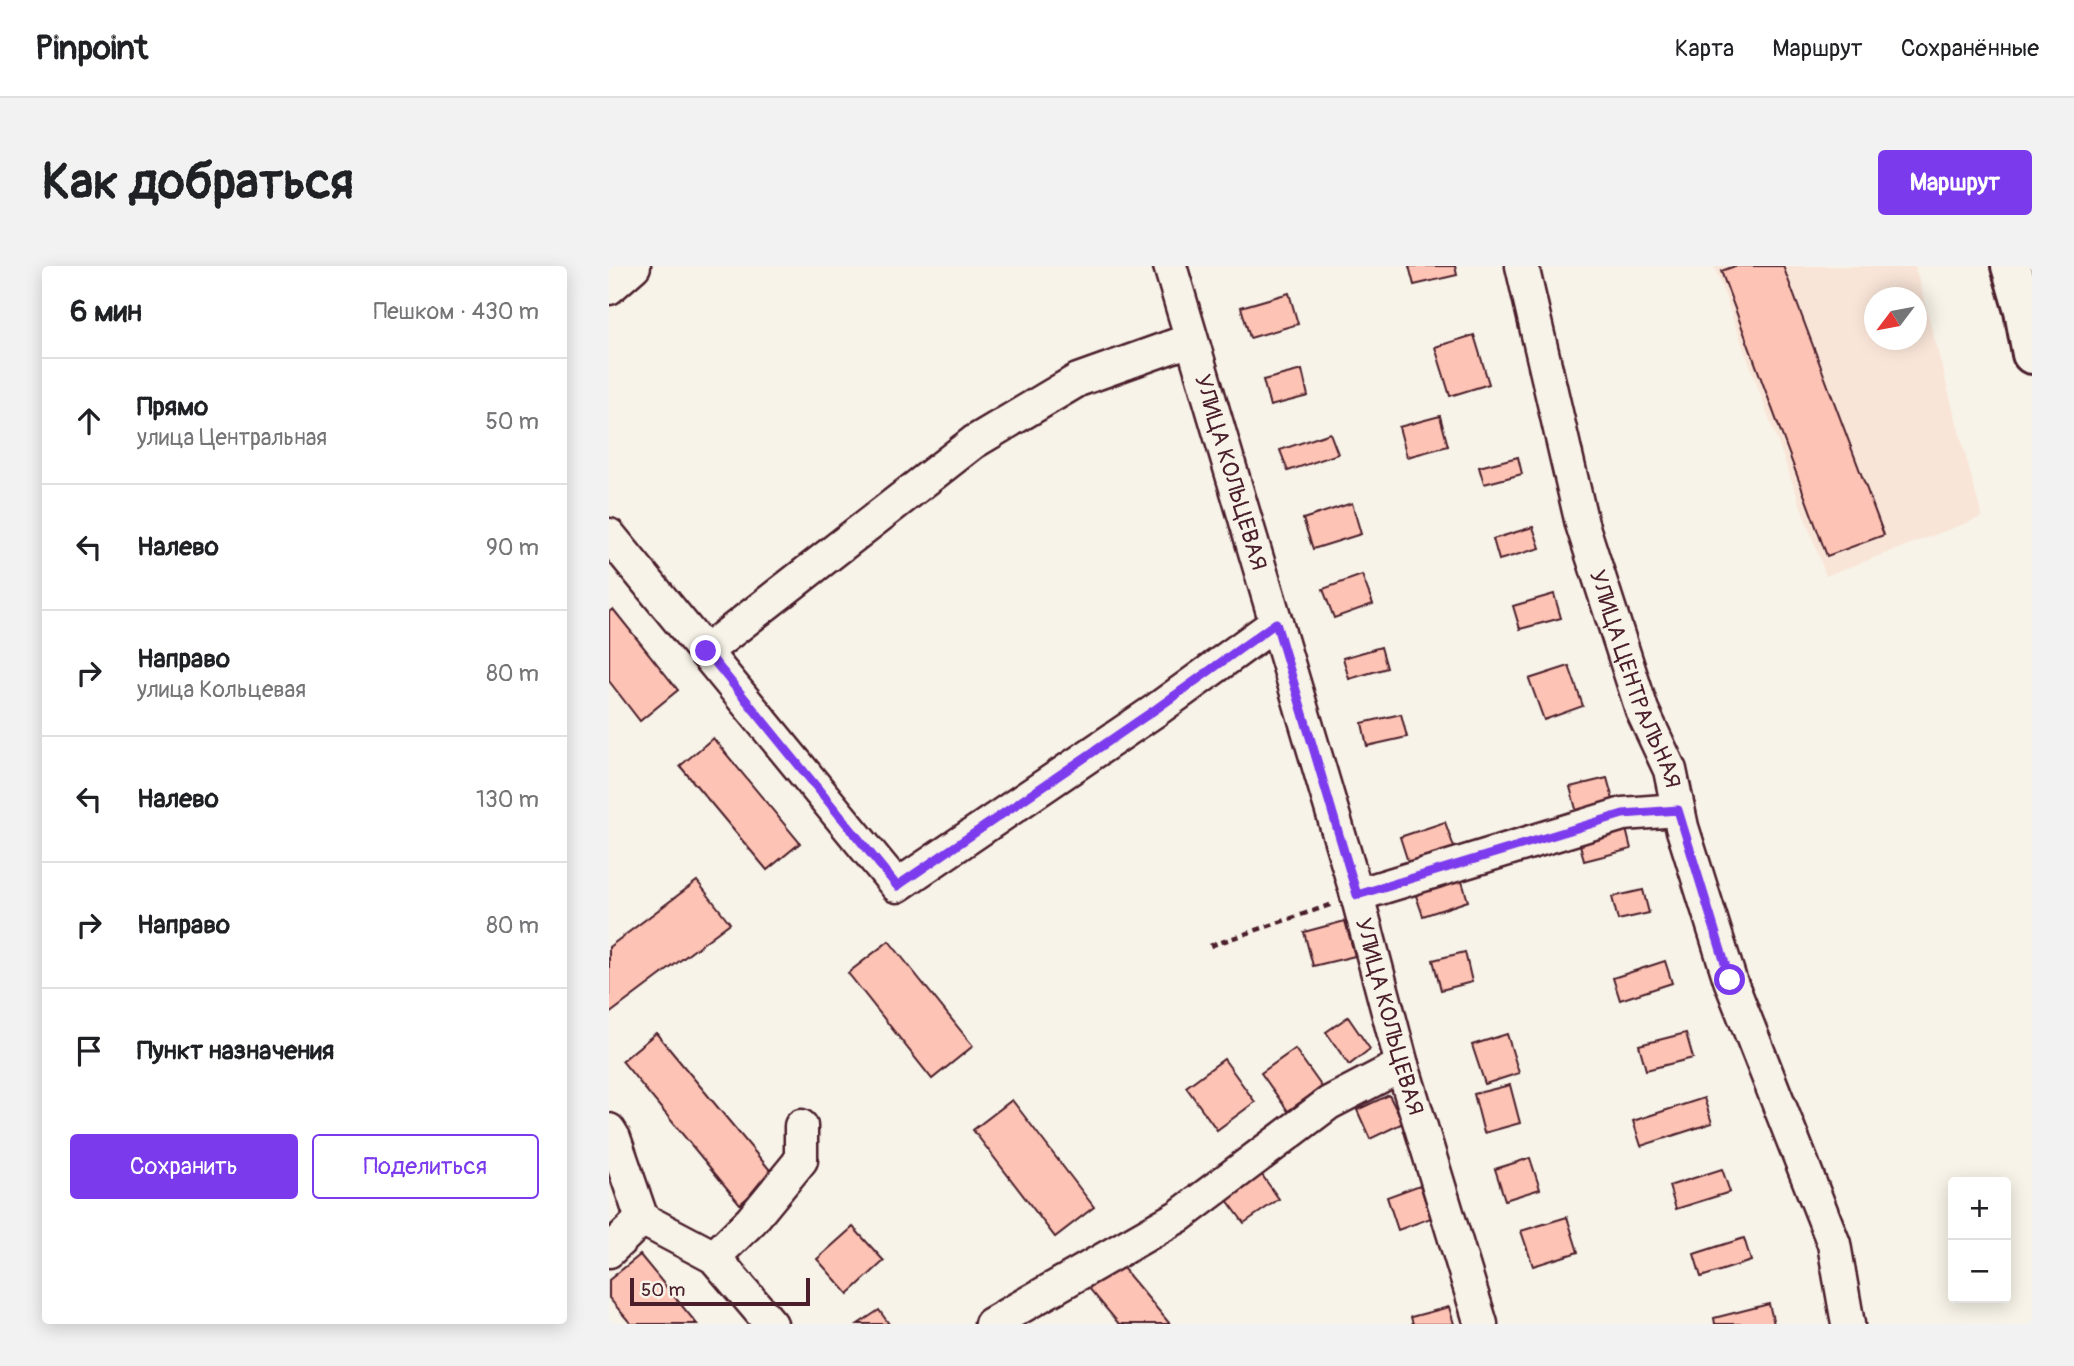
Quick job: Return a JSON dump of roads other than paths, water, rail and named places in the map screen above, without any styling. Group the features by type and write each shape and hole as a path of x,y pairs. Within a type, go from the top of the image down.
{"main road":[{"path":"2011,266 2024,311 2032,354"}],"street":[{"path":"609,288 634,266"},
{"name":"УЛИЦА КОЛЬЦЕВАЯ","path":"1170,266 1357,895 1402,1065 1481,1324"},
{"name":"УЛИЦА ЦЕНТРАЛЬНАЯ","path":"1522,266 1582,524 1642,710 1670,770 1678,810 1730,980 1834,1244 1848,1324"},
{"path":"706,651 974,442 1078,380 1191,340"},
{"path":"609,535 897,886 1156,709 1276,623"},
{"path":"1357,895 1623,814 1678,810"},
{"path":"999,1322 1179,1216 1329,1103 1402,1065"},
{"path":"714,1256 751,1221 801,1160 801,1126"},
{"path":"609,1130 642,1219 714,1256 771,1324"},
{"path":"609,1251 642,1219"}]}
